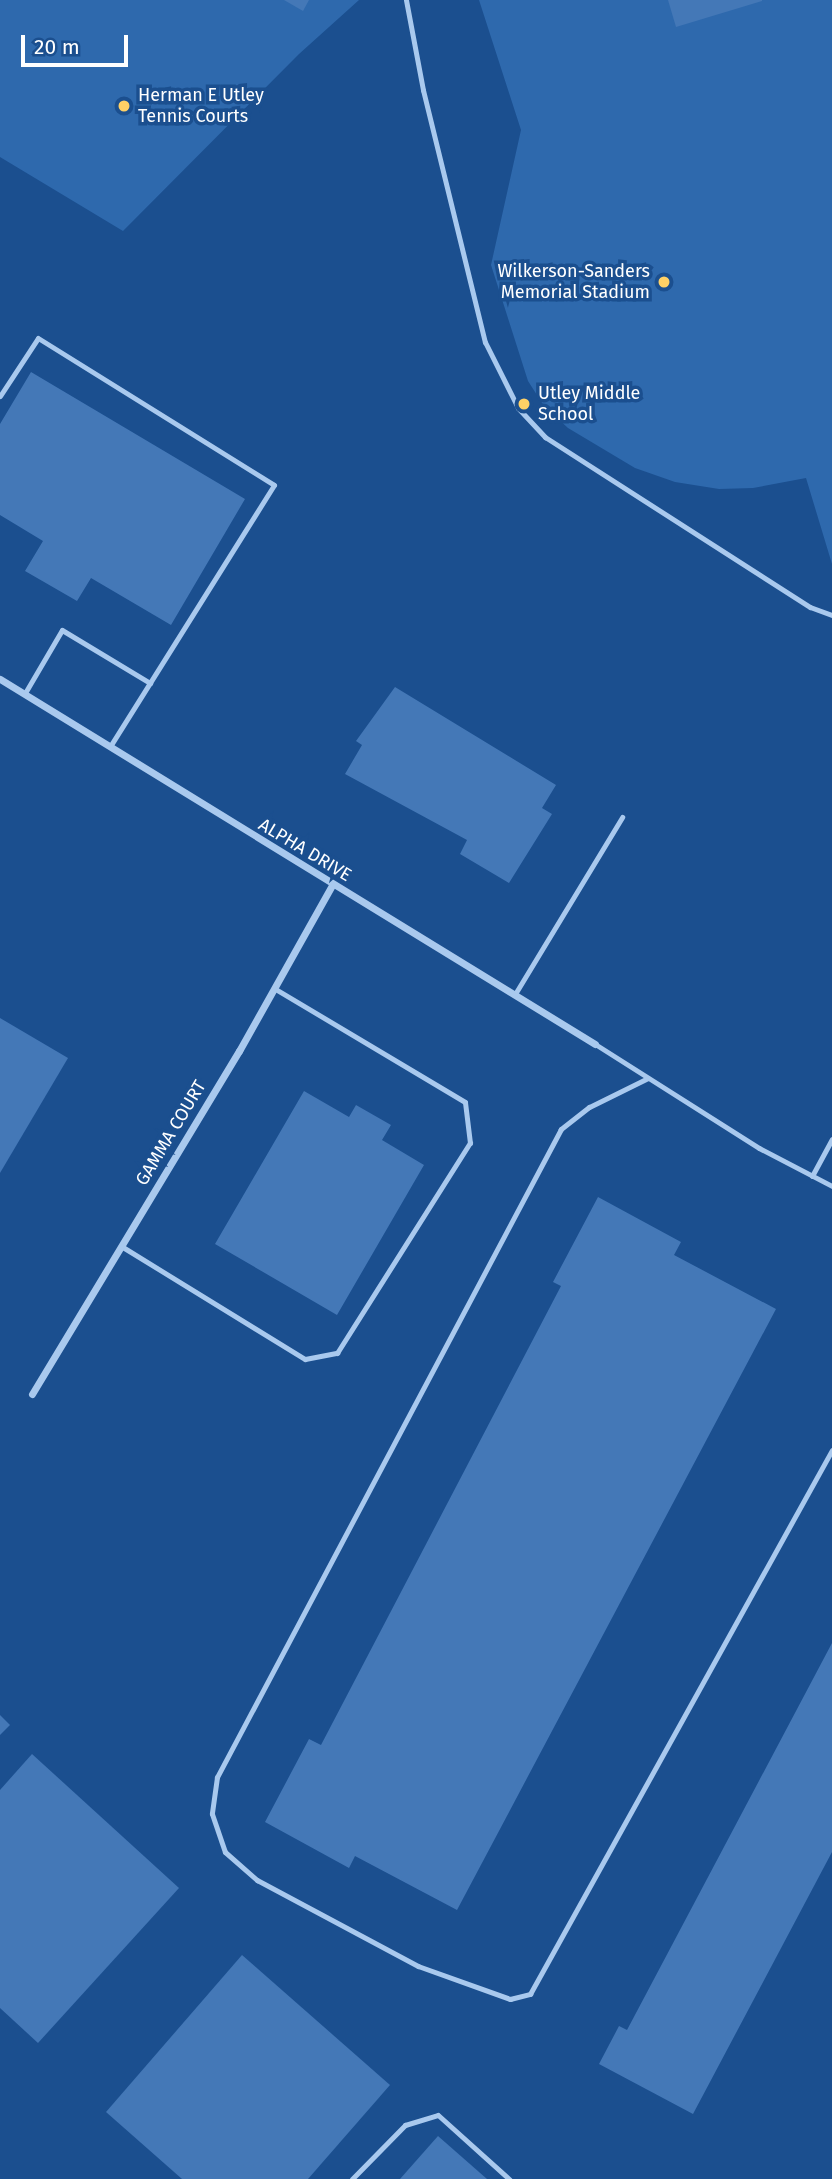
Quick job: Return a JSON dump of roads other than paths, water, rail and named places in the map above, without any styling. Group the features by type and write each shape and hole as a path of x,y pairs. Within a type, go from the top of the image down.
{"street":[{"name":"ALPHA DRIVE","path":"0,679 595,1044"},
{"name":"GAMMA COURT","path":"32,1394 274,988 332,885"}],"lane":[{"path":"406,0 423,90 485,342 518,408 545,437 810,607 832,615"},
{"path":"0,396 38,338 274,485 111,745"},
{"path":"25,694 62,630 150,683"},
{"path":"515,994 622,817"},
{"path":"121,1246 305,1359 337,1353 470,1143 465,1102 274,988"},
{"path":"595,1044 832,1186"},
{"path":"648,1078 589,1107 561,1129 217,1777 212,1814 225,1852 257,1880 418,1966 510,1999 530,1994 832,1450"},
{"path":"812,1176 832,1139"},
{"path":"352,2179 405,2125 438,2115 509,2179"}],"place":[{"name":"Herman E Utley Tennis Courts","path":"124,106"},
{"name":"Wilkerson-Sanders Memorial Stadium","path":"664,282"},
{"name":"Utley Middle School","path":"524,404"}]}
